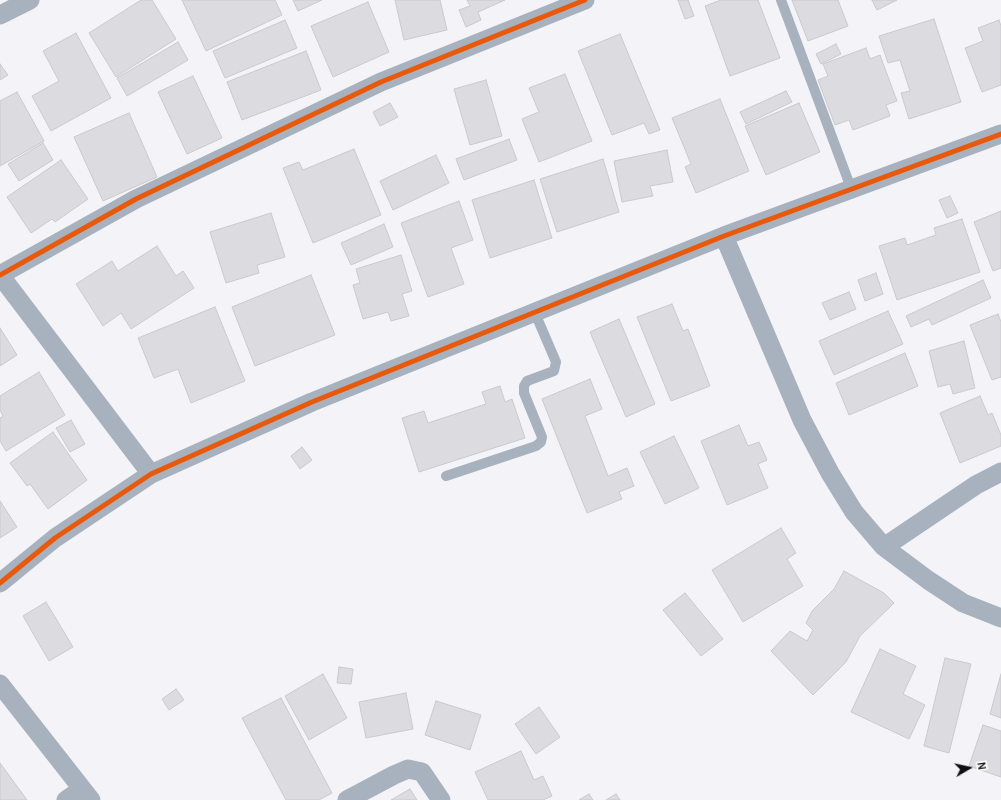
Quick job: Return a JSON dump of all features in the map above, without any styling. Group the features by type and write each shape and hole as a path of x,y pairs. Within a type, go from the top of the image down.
{"street":[{"path":"0,15 30,0"},
{"path":"151,474 0,275 136,199 381,82 585,0"},
{"path":"0,583 55,538 151,474 312,402 724,236 1001,134"},
{"path":"724,236 802,420 830,472 854,512 884,547 963,603 1001,618"},
{"path":"884,547 976,486 1001,472"},
{"path":"0,684 87,794 66,800"},
{"path":"347,800 408,769 422,772 441,800"}],"lane":[{"path":"781,0 851,188"},
{"path":"446,476 536,446 541,442 542,437 524,393 524,386 527,381 554,371 556,362 536,313"}],"building":[{"path":"141,0 152,0 176,39 116,77 89,33"},
{"path":"182,0 275,0 282,15 206,51"},
{"path":"293,0 322,0 298,11"},
{"path":"395,0 440,0 447,30 404,40"},
{"path":"467,0 505,0 478,12 481,20 466,27 459,10 470,6"},
{"path":"678,0 688,0 694,16 685,19"},
{"path":"721,0 758,0 780,58 730,76 705,6"},
{"path":"792,0 838,0 848,26 808,41"},
{"path":"872,0 897,0 877,10"},
{"path":"368,2 389,52 333,77 311,26"},
{"path":"934,19 961,102 909,119 901,93 910,91 900,60 888,63 879,36"},
{"path":"285,20 297,48 225,78 213,51"},
{"path":"999,20 1001,26 1001,85 982,92 965,48 983,41 978,28"},
{"path":"76,33 111,98 51,131 32,96 59,81 43,51"},
{"path":"620,34 660,130 649,134 644,123 612,135 578,51"},
{"path":"178,42 188,60 127,96 117,78"},
{"path":"836,44 841,54 821,64 816,54"},
{"path":"866,48 870,59 880,55 897,101 886,105 890,116 853,130 849,120 835,125 818,80 828,76 823,64"},
{"path":"306,51 321,90 242,120 227,82"},
{"path":"0,64 8,75 0,80"},
{"path":"565,74 592,141 539,162 522,119 539,112 529,88"},
{"path":"193,76 222,138 187,154 158,92"},
{"path":"486,80 502,136 470,145 454,89"},
{"path":"786,91 792,102 746,124 740,112"},
{"path":"17,92 44,141 0,166 0,101"},
{"path":"720,99 749,171 696,193 685,167 691,164 672,118"},
{"path":"390,103 398,117 380,126 373,112"},
{"path":"799,103 820,152 766,175 745,126"},
{"path":"129,113 157,177 103,201 74,137"},
{"path":"509,139 517,160 464,180 456,159"},
{"path":"43,143 53,160 19,181 8,164"},
{"path":"354,149 381,215 313,243 283,168 299,162 303,170"},
{"path":"667,150 673,182 650,186 653,196 622,202 614,161"},
{"path":"436,155 449,183 393,210 380,181"},
{"path":"603,159 619,212 557,232 540,179"},
{"path":"61,160 88,199 55,222 52,219 31,233 7,197"},
{"path":"534,180 552,238 490,258 472,200"},
{"path":"950,196 958,213 947,218 939,200"},
{"path":"459,201 473,240 451,248 464,284 428,297 401,223"},
{"path":"1001,211 1001,268 993,271 974,222"},
{"path":"271,213 285,257 257,265 259,273 226,283 210,232"},
{"path":"962,219 980,272 897,300 879,246 905,238 907,245 936,235 934,228"},
{"path":"384,224 393,247 351,265 341,243"},
{"path":"157,246 176,276 183,271 194,288 131,329 121,313 103,326 76,284 112,261 118,271"},
{"path":"401,255 412,291 402,294 409,316 391,321 388,312 363,319 353,285 360,283 356,269"},
{"path":"876,273 883,294 865,301 858,280"},
{"path":"311,275 335,335 255,366 232,307"},
{"path":"983,280 991,298 932,325 929,319 911,327 906,316"},
{"path":"849,292 856,309 830,320 822,303"},
{"path":"672,304 683,331 688,329 710,386 671,401 637,317"},
{"path":"215,307 245,381 191,403 178,369 154,378 138,338"},
{"path":"888,311 903,344 834,375 819,341"},
{"path":"998,314 1001,322 1001,377 992,380 970,325"},
{"path":"619,319 655,404 626,417 590,332"},
{"path":"0,328 17,355 0,366"},
{"path":"964,341 975,388 953,394 950,384 938,387 929,351"},
{"path":"905,353 918,386 849,415 836,383"},
{"path":"39,372 65,415 6,451 0,441 0,418 3,416 0,410 0,396"},
{"path":"590,379 602,409 585,416 608,476 627,468 634,486 619,492 622,499 587,513 542,399"},
{"path":"500,386 505,402 512,399 525,438 419,472 402,418 424,411 428,423 486,404 482,392"},
{"path":"980,396 988,415 992,413 1001,435 1001,446 960,463 940,413"},
{"path":"71,420 85,444 70,452 56,428"},
{"path":"739,425 748,446 759,442 767,460 758,464 768,488 727,505 701,441"},
{"path":"53,432 87,480 48,509 30,484 27,486 10,463"},
{"path":"674,436 699,488 665,504 640,452"},
{"path":"302,447 312,460 300,469 291,456"},
{"path":"0,501 17,527 0,538"},
{"path":"781,528 796,553 787,559 803,586 743,622 712,570"},
{"path":"844,571 884,593 894,603 860,636 846,662 813,695 771,651 790,631 807,641 813,630 806,623 812,611 834,589"},
{"path":"685,593 723,639 701,656 663,610"},
{"path":"46,602 73,647 49,661 23,616"},
{"path":"880,649 916,666 903,694 925,705 909,739 851,712"},
{"path":"945,658 971,664 949,753 924,746"},
{"path":"339,667 353,669 351,684 337,683"},
{"path":"323,674 347,718 309,740 285,696"},
{"path":"1001,674 1001,718 990,714"},
{"path":"176,689 184,700 169,710 162,699"},
{"path":"406,693 413,729 366,738 359,702"},
{"path":"281,698 332,793 319,800 286,800 242,718"},
{"path":"436,701 481,715 470,750 425,735"},
{"path":"539,707 560,737 536,754 515,724"},
{"path":"983,725 1001,731 1001,777 969,766"},
{"path":"521,751 534,780 543,776 552,796 543,800 488,800 475,772"},
{"path":"0,763 27,800 0,800"},
{"path":"410,789 417,800 391,800"},
{"path":"589,794 593,800 579,800"},
{"path":"616,794 620,800 606,800"}],"cycle path":[{"path":"0,275 136,199 381,82 585,0"},
{"path":"0,583 55,538 151,474 312,402 724,236 1001,134"}]}
